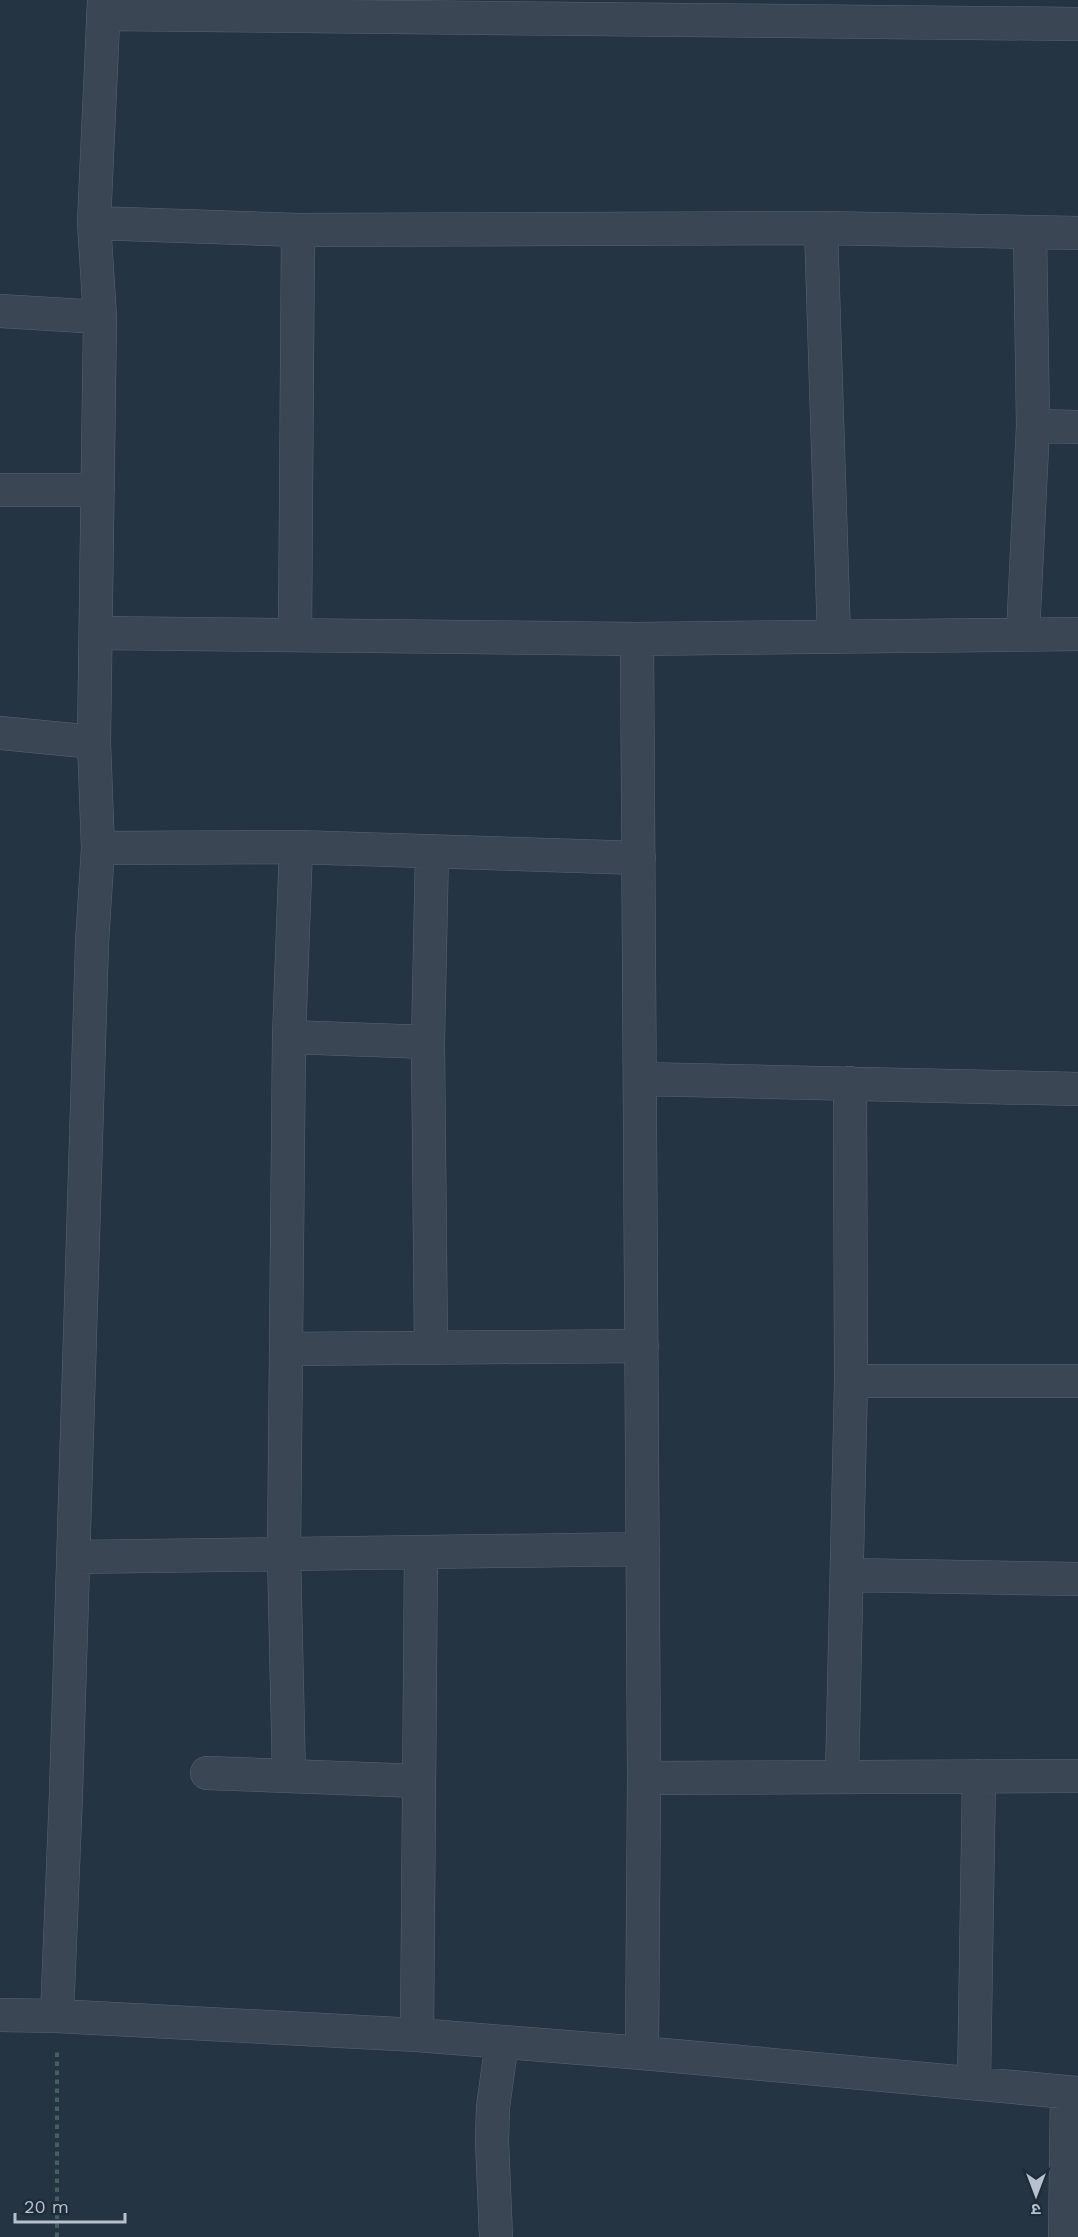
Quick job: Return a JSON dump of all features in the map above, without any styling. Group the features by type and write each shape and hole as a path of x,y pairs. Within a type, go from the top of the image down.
{"street":[{"path":"57,2016 91,955 98,848 94,742 100,317 94,223 104,7 1078,24"},
{"path":"94,223 298,230 821,228 1078,233"},
{"path":"821,228 834,637"},
{"path":"295,635 298,230"},
{"path":"1023,634 1033,426 1030,232"},
{"path":"0,311 100,317"},
{"path":"1033,426 1078,427"},
{"path":"0,490 98,490"},
{"path":"96,633 637,639 1078,634"},
{"path":"637,639 644,1778 642,2053"},
{"path":"0,733 94,742"},
{"path":"98,848 296,847 639,858"},
{"path":"289,1776 284,1555 289,1037 296,847"},
{"path":"431,1348 428,1042 432,851"},
{"path":"289,1037 428,1042"},
{"path":"641,1079 1078,1089"},
{"path":"842,1777 851,1381 850,1083"},
{"path":"286,1349 642,1346"},
{"path":"851,1381 1078,1381"},
{"path":"73,1557 643,1549"},
{"path":"417,2035 421,1552"},
{"path":"847,1575 1078,1579"},
{"path":"207,1773 419,1781"},
{"path":"974,2083 979,1776"},
{"path":"644,1778 1078,1776"},
{"path":"0,2014 417,2035 1073,2092 1065,2237"},
{"path":"496,2237 492,2141 502,2042"}],"path":[{"path":"57,2016 57,2237"}]}
